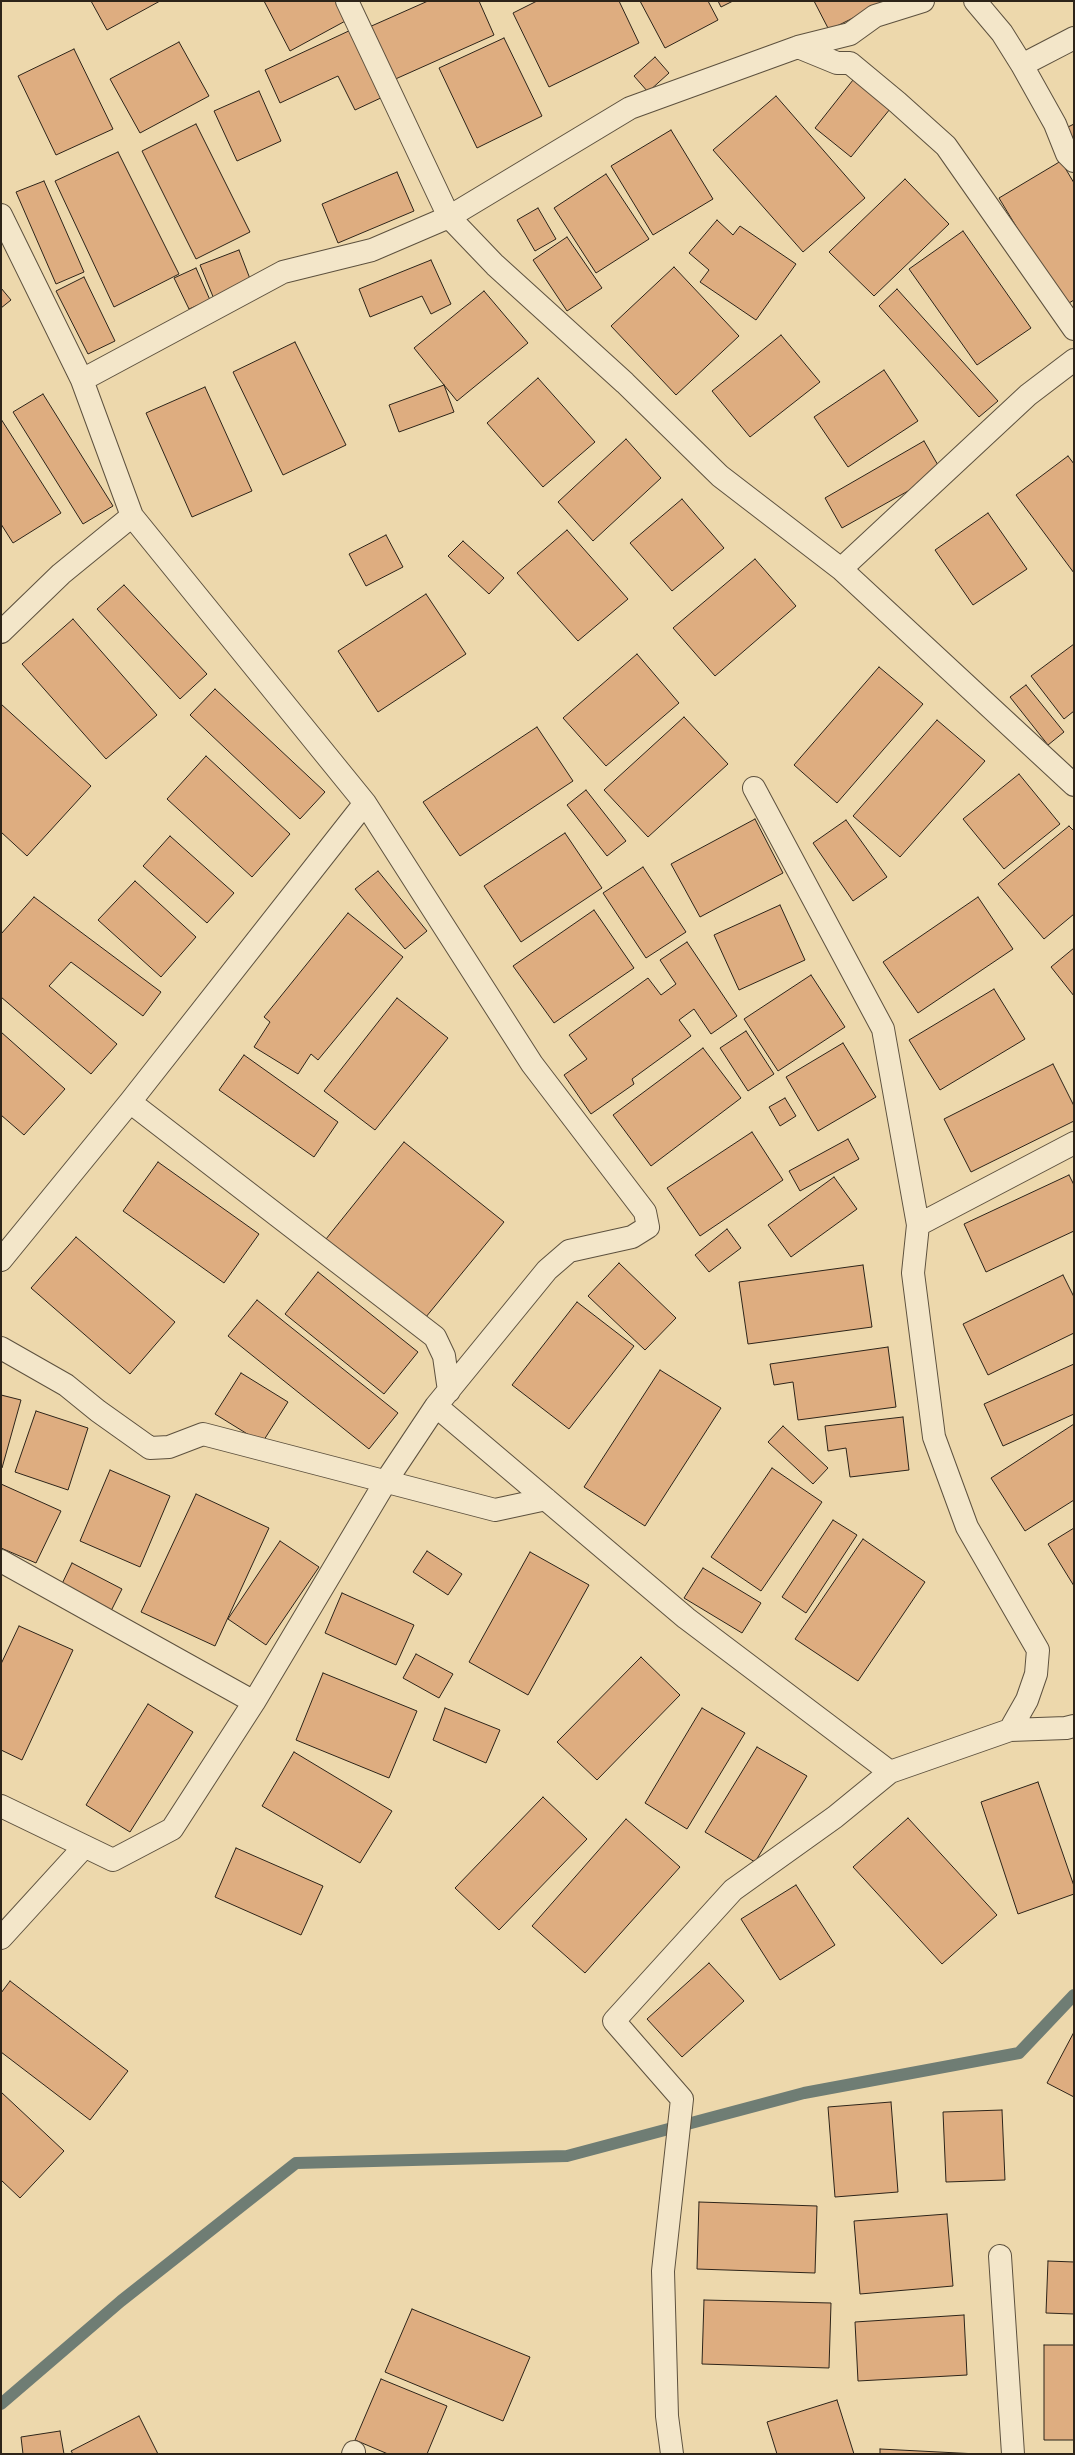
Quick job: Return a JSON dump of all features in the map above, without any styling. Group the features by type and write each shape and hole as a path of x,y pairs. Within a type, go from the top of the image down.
{"street":[{"path":"348,1 449,217 495,265 624,384 720,476 840,569 1074,785"},
{"path":"975,1 1002,33 1022,65 1055,124 1067,154 1074,161"},
{"path":"82,380 283,272 372,250 449,217 630,108 798,47 850,34 875,16 919,2"},
{"path":"1022,65 1074,38"},
{"path":"798,47 837,63 850,62 946,146 1074,329"},
{"path":"1,215 82,380 132,516 365,802 532,1064 645,1212 648,1227 632,1236 569,1252 547,1270 443,1398 386,1481 254,1702 172,1829 113,1860 1,1806"},
{"path":"840,569 1028,395 1074,360"},
{"path":"1,632 62,574 132,516"},
{"path":"754,788 883,1029 918,1226 912,1273 934,1437 967,1527 1038,1650 1036,1674 1027,1700 1010,1730"},
{"path":"1,1260 130,1102 365,802"},
{"path":"130,1102 435,1337 444,1356 443,1398 546,1499 686,1618 890,1772"},
{"path":"918,1226 1074,1144"},
{"path":"1,1348 66,1385 150,1448 168,1447 203,1434 495,1510 546,1499"},
{"path":"1,1561 254,1702"},
{"path":"672,2454 667,2416 663,2272 682,2099 614,2021 734,1890 835,1817 890,1772 1010,1730 1066,1728 1074,1726"},
{"path":"1,1938 84,1847"},
{"path":"1000,2256 1013,2454"}],"building":[{"path":"91,1 160,1 107,30"},
{"path":"264,1 340,1 349,19 290,51"},
{"path":"428,1 479,1 494,35 391,81 367,28"},
{"path":"537,1 619,1 639,43 549,87 513,13"},
{"path":"640,1 708,1 718,20 665,48"},
{"path":"718,1 733,1 721,7"},
{"path":"814,1 887,1 829,30"},
{"path":"353,29 385,96 355,110 338,76 280,103 265,70"},
{"path":"504,38 542,116 477,148 439,68"},
{"path":"179,42 209,96 140,133 110,79"},
{"path":"74,49 113,129 56,155 18,76"},
{"path":"655,57 669,73 648,92 634,76"},
{"path":"853,80 890,109 851,157 815,128"},
{"path":"259,91 281,141 237,161 214,111"},
{"path":"776,96 865,198 803,252 713,150"},
{"path":"196,124 250,232 196,259 142,151"},
{"path":"1074,124 1074,149 1064,129"},
{"path":"671,130 713,199 653,235 611,166"},
{"path":"118,152 179,274 114,307 55,181"},
{"path":"1061,161 1074,183 1074,300 1064,306 999,198"},
{"path":"397,172 414,211 338,243 322,204"},
{"path":"606,174 649,239 596,273 554,208"},
{"path":"905,179 949,224 874,296 829,252"},
{"path":"44,181 84,272 56,284 16,192"},
{"path":"538,208 556,239 535,251 517,220"},
{"path":"717,220 733,235 740,226 796,264 756,320 700,282 709,270 689,253"},
{"path":"963,231 1031,328 977,365 909,269"},
{"path":"567,237 602,288 567,311 533,260"},
{"path":"239,250 252,284 214,299 200,265"},
{"path":"431,260 451,304 431,314 422,296 370,317 359,289"},
{"path":"674,267 739,336 676,395 611,326"},
{"path":"196,268 210,300 189,309 174,278"},
{"path":"84,277 115,341 88,354 56,291"},
{"path":"1,288 11,300 1,308"},
{"path":"897,289 998,401 979,417 879,306"},
{"path":"484,291 528,343 457,401 414,348"},
{"path":"781,335 820,382 750,437 712,391"},
{"path":"295,342 346,445 283,475 233,372"},
{"path":"884,370 918,421 848,467 814,417"},
{"path":"538,378 595,442 543,487 487,423"},
{"path":"444,385 454,412 399,432 389,405"},
{"path":"205,387 252,491 192,517 146,413"},
{"path":"43,394 113,506 83,524 13,412"},
{"path":"1,419 61,513 13,543 1,524"},
{"path":"626,439 661,478 593,541 558,502"},
{"path":"924,441 942,472 842,528 825,498"},
{"path":"1068,456 1074,464 1074,573 1016,495"},
{"path":"682,499 724,548 672,591 630,543"},
{"path":"988,513 1027,569 973,605 935,550"},
{"path":"567,530 628,599 578,641 517,573"},
{"path":"386,535 403,567 366,586 349,554"},
{"path":"463,541 504,578 489,594 448,556"},
{"path":"755,559 796,606 715,676 673,628"},
{"path":"124,585 207,674 180,699 97,609"},
{"path":"426,594 466,654 378,712 338,651"},
{"path":"73,619 157,715 106,759 22,664"},
{"path":"1074,644 1074,711 1064,719 1031,676"},
{"path":"637,654 679,703 606,766 563,718"},
{"path":"879,667 923,704 837,803 794,765"},
{"path":"1026,685 1064,732 1048,745 1010,697"},
{"path":"215,689 325,792 300,819 190,715"},
{"path":"1,704 91,786 27,856 1,832"},
{"path":"684,717 728,764 648,837 604,790"},
{"path":"937,720 985,761 900,857 853,816"},
{"path":"537,727 573,781 460,856 423,802"},
{"path":"206,756 290,834 252,877 167,799"},
{"path":"1019,774 1060,824 1004,869 963,819"},
{"path":"586,790 626,841 607,856 567,805"},
{"path":"755,819 783,873 700,917 671,864"},
{"path":"846,820 887,877 853,901 813,843"},
{"path":"1069,826 1074,831 1074,914 1044,939 998,884"},
{"path":"565,833 602,888 521,942 484,886"},
{"path":"170,836 234,893 207,923 143,866"},
{"path":"643,867 686,932 646,958 603,893"},
{"path":"378,871 427,931 405,949 355,889"},
{"path":"135,881 196,937 161,977 98,920"},
{"path":"34,897 161,992 143,1016 71,962 49,986 117,1044 91,1074 1,997 1,934"},
{"path":"978,897 1013,949 918,1013 883,962"},
{"path":"780,905 805,960 739,990 714,935"},
{"path":"594,910 634,968 554,1023 513,966"},
{"path":"348,913 403,957 318,1060 311,1054 298,1074 254,1047 270,1022 264,1017"},
{"path":"687,942 737,1016 711,1034 694,1009 679,1020 691,1036 632,1079 634,1084 591,1114 564,1075 587,1059 569,1035 648,978 661,995 676,984 660,960"},
{"path":"1074,948 1074,996 1051,967"},
{"path":"811,975 845,1027 778,1071 744,1019"},
{"path":"994,989 1025,1039 940,1090 909,1040"},
{"path":"397,998 448,1038 375,1130 324,1091"},
{"path":"746,1031 774,1074 748,1091 720,1048"},
{"path":"1,1032 65,1089 24,1135 1,1115"},
{"path":"843,1043 876,1097 818,1131 786,1077"},
{"path":"703,1048 741,1098 651,1166 613,1115"},
{"path":"244,1055 338,1122 314,1157 219,1090"},
{"path":"1053,1064 1074,1106 1074,1121 971,1172 944,1119"},
{"path":"785,1098 796,1116 780,1126 769,1107"},
{"path":"752,1132 783,1180 700,1236 667,1188"},
{"path":"848,1139 859,1159 800,1191 789,1171"},
{"path":"404,1142 504,1222 421,1323 322,1244"},
{"path":"158,1162 259,1234 224,1283 123,1211"},
{"path":"1069,1175 1074,1185 1074,1231 986,1272 964,1224"},
{"path":"834,1177 857,1209 791,1257 768,1225"},
{"path":"727,1229 741,1248 709,1272 695,1255"},
{"path":"76,1237 175,1322 130,1374 31,1288"},
{"path":"619,1263 676,1318 645,1350 588,1296"},
{"path":"863,1265 872,1327 748,1344 739,1282"},
{"path":"318,1272 418,1352 384,1394 285,1314"},
{"path":"1063,1275 1074,1297 1074,1333 988,1375 963,1324"},
{"path":"257,1300 398,1413 369,1449 228,1336"},
{"path":"577,1302 634,1346 569,1429 512,1385"},
{"path":"888,1347 896,1407 798,1420 793,1382 774,1385 770,1364"},
{"path":"1074,1364 1074,1414 1003,1446 984,1404"},
{"path":"660,1370 721,1408 645,1526 584,1487"},
{"path":"241,1373 288,1402 262,1443 215,1414"},
{"path":"1,1395 21,1400 2,1468 1,1467"},
{"path":"36,1411 88,1428 68,1490 15,1472"},
{"path":"903,1417 909,1470 850,1477 846,1448 828,1451 825,1426"},
{"path":"1074,1424 1074,1500 1025,1531 991,1478"},
{"path":"783,1426 828,1468 813,1484 768,1442"},
{"path":"772,1468 822,1502 761,1591 711,1557"},
{"path":"110,1470 170,1496 140,1567 80,1541"},
{"path":"1,1484 61,1511 36,1563 1,1548"},
{"path":"196,1494 269,1528 215,1646 141,1612"},
{"path":"833,1520 857,1535 806,1613 782,1597"},
{"path":"1074,1528 1074,1586 1048,1544"},
{"path":"863,1539 925,1582 858,1681 795,1639"},
{"path":"280,1541 319,1567 266,1645 228,1619"},
{"path":"427,1551 462,1574 448,1595 413,1572"},
{"path":"530,1552 589,1585 528,1695 469,1662"},
{"path":"72,1563 122,1589 110,1613 60,1588"},
{"path":"703,1568 761,1603 742,1633 684,1598"},
{"path":"342,1593 414,1625 396,1665 325,1633"},
{"path":"19,1626 73,1650 22,1760 1,1750 1,1664"},
{"path":"416,1654 453,1674 439,1698 403,1678"},
{"path":"641,1657 680,1695 597,1780 557,1742"},
{"path":"323,1673 417,1711 389,1778 296,1740"},
{"path":"148,1704 193,1732 130,1832 86,1805"},
{"path":"445,1708 500,1730 486,1763 433,1740"},
{"path":"702,1708 745,1733 687,1829 645,1803"},
{"path":"757,1747 807,1776 755,1862 705,1832"},
{"path":"294,1752 392,1811 360,1863 262,1806"},
{"path":"1038,1782 1074,1886 1074,1894 1018,1914 981,1802"},
{"path":"543,1797 587,1839 499,1930 455,1888"},
{"path":"908,1818 997,1915 942,1964 853,1867"},
{"path":"626,1819 680,1867 585,1973 532,1926"},
{"path":"236,1848 323,1886 301,1935 215,1897"},
{"path":"796,1885 835,1945 780,1980 741,1919"},
{"path":"709,1963 744,2001 682,2057 647,2019"},
{"path":"10,1981 128,2071 90,2120 1,2052 1,1993"},
{"path":"1074,2032 1074,2097 1047,2083"},
{"path":"1,2092 64,2151 20,2198 1,2180"},
{"path":"891,2102 898,2192 835,2197 828,2107"},
{"path":"1002,2110 1005,2180 946,2182 943,2112"},
{"path":"699,2202 817,2206 815,2273 697,2269"},
{"path":"947,2214 953,2286 860,2294 854,2221"},
{"path":"1048,2261 1074,2262 1074,2314 1046,2313"},
{"path":"704,2300 831,2303 829,2368 702,2364"},
{"path":"412,2309 530,2357 503,2421 385,2372"},
{"path":"964,2315 967,2375 858,2381 855,2322"},
{"path":"1044,2345 1074,2345 1074,2440 1044,2440"},
{"path":"381,2379 447,2406 427,2454 388,2454 355,2440"},
{"path":"837,2400 854,2454 777,2454 767,2422"},
{"path":"139,2416 158,2454 73,2454 71,2451"},
{"path":"60,2431 64,2454 23,2454 21,2437"},
{"path":"880,2449 978,2454 880,2454"}],"waterway":[{"path":"1,2404 121,2301 296,2163 567,2156 804,2093 1019,2053 1074,1995"}]}
